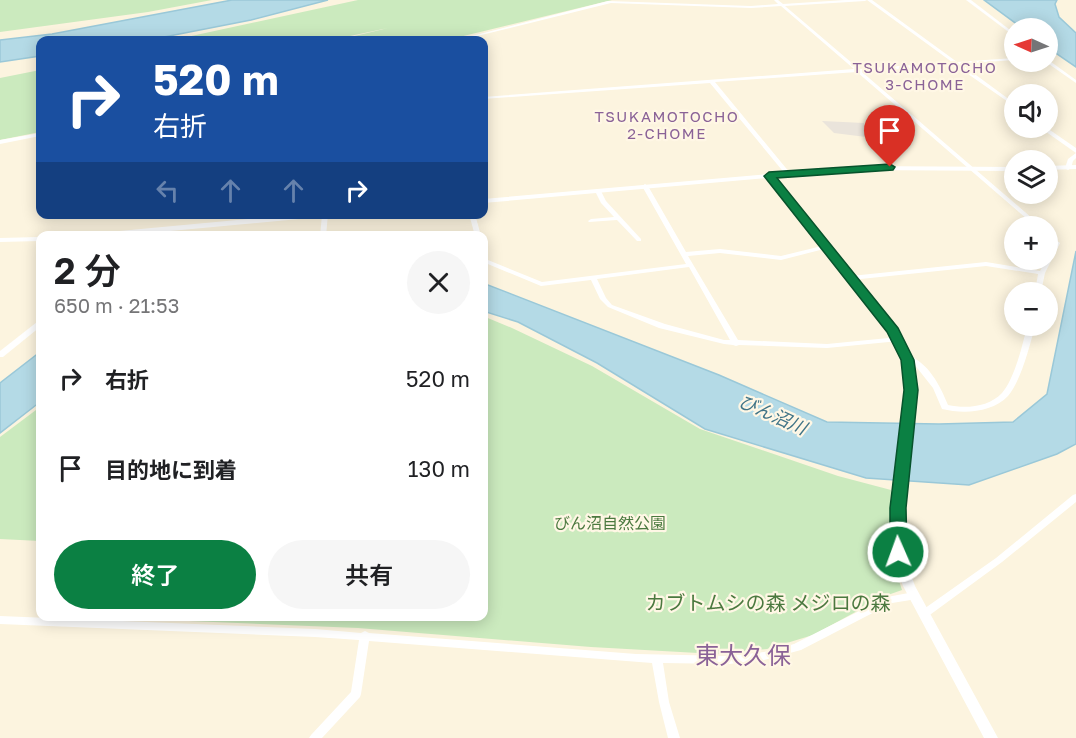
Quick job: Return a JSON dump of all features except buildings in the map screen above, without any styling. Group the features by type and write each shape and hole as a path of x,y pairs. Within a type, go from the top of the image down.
{"street":[{"path":"474,36 618,0"},
{"path":"776,0 1026,216"},
{"path":"608,2 751,7 868,0 1004,98"},
{"path":"968,0 1004,27"},
{"path":"488,98 1004,60"},
{"path":"1058,68 1076,82"},
{"path":"711,81 789,174"},
{"path":"0,142 36,136"},
{"path":"1057,138 1076,153 1070,160 1072,167"},
{"path":"488,201 870,168 1004,169"},
{"path":"769,176 899,339 907,357 911,382 897,546 902,567 914,596 991,738"},
{"path":"645,186 736,344"},
{"path":"598,191 603,202 639,240"},
{"path":"591,221 618,218"},
{"path":"147,231 281,219"},
{"path":"0,240 36,239"},
{"path":"685,254 720,251 781,258 826,247"},
{"path":"488,262 541,284 691,265"},
{"path":"851,278 986,264 1042,273"},
{"path":"1040,282 1044,270"},
{"path":"594,279 605,302 610,306 662,326 736,344 827,346 899,339"},
{"path":"0,355 36,327"},
{"path":"907,357 917,362 937,387 945,407 961,409 984,406 1006,394 1027,336"},
{"path":"924,614 999,560 1076,497"},
{"path":"0,620 365,636 657,659 729,660 780,652 819,638 890,600 914,596"},
{"path":"315,738 356,694 365,636"},
{"path":"657,659 664,702 674,738"}],"shaded area":[{"path":"822,121 864,123 866,137 834,133"}],"green space":[{"path":"0,0 212,0 148,12 0,32"},
{"path":"358,0 612,0 464,36 355,36 388,28 350,36 192,36"},
{"path":"36,71 36,133 0,140 0,78"},
{"name":"びん沼自然公園","path":"488,318 592,366 700,429 838,476 891,490 891,541 902,590 885,596 813,635 767,649 716,654 591,647 358,628 188,621 488,621"},
{"path":"36,410 36,541 0,539 0,437"}],"water":[{"path":"232,0 328,0 251,20 169,36 36,36 36,57 0,62 0,40 52,34"},
{"path":"984,0 1057,0 1055,4 1059,17 1076,33 1076,67 1058,55 1058,18 1008,18"},
{"name":"びん沼川","path":"1076,251 1076,444 1057,454 969,485 866,478 705,429 597,363 518,322 488,313 488,285 719,375 827,422 939,424 1013,422 1047,394"},
{"path":"36,355 36,405 0,433 0,383"}],"district":[{"name":"TSUKAMOTOCHO 3-CHOME","path":"925,76"},
{"name":"TSUKAMOTOCHO 2-CHOME","path":"667,124"},
{"name":"東大久保","path":"743,654"}],"route":[{"path":"890,167 850,168 769,176 893,331 908,360 911,390 898,508 896,535 898,552"}],"park label":[{"name":"カブトムシの森 メジロの森","path":"768,602"}]}
